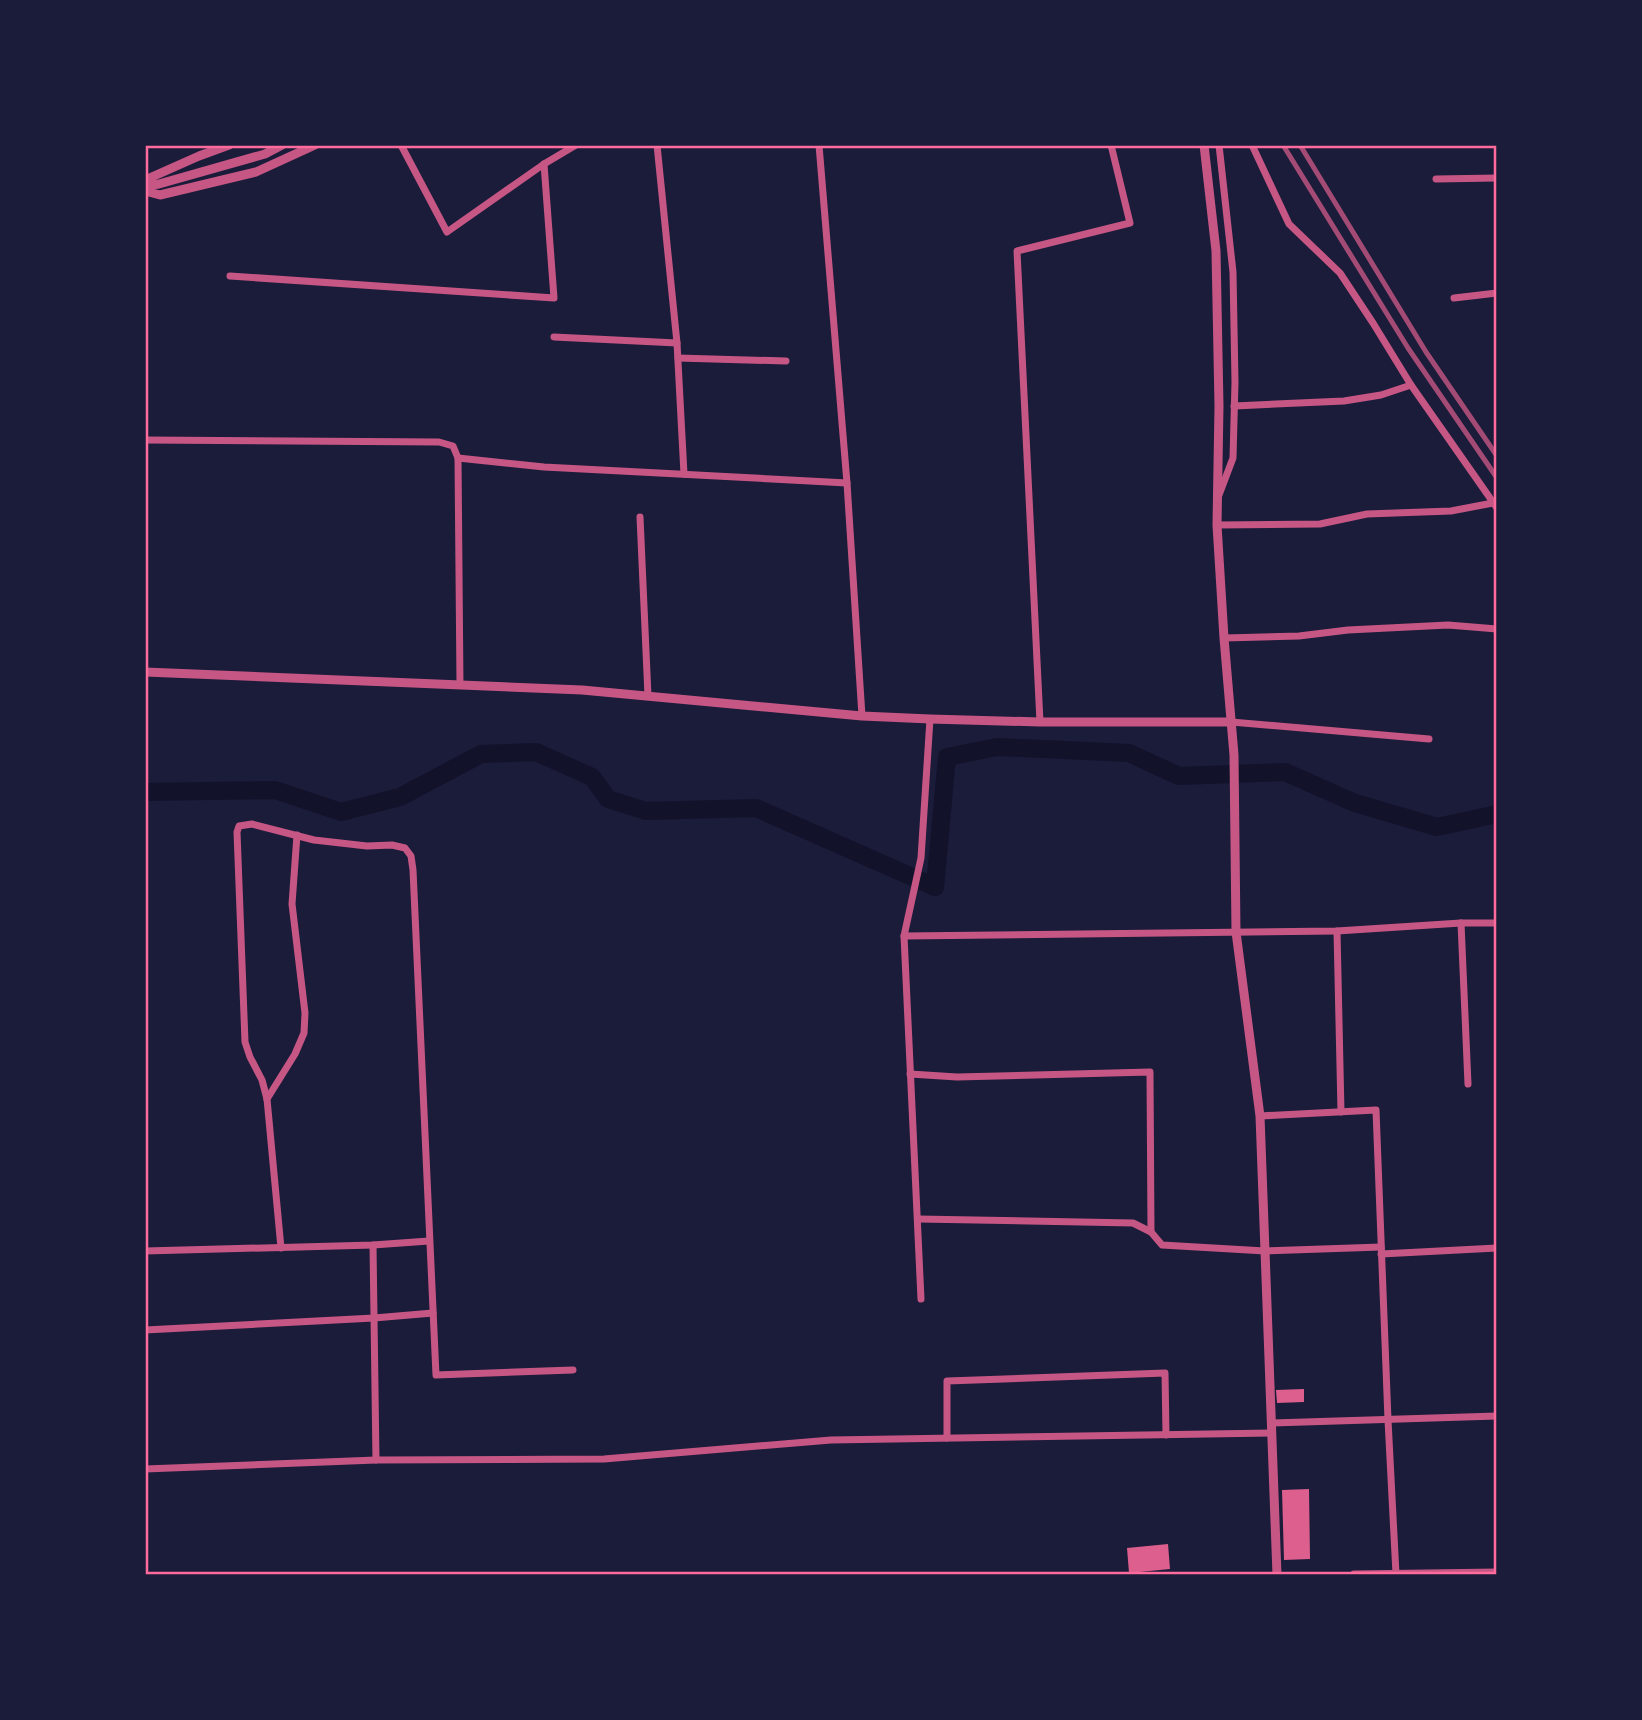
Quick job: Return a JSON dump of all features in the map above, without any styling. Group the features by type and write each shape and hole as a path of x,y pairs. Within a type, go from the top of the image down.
{"street":[{"path":"145,180 229,145"},
{"path":"145,186 265,154 282,145"},
{"path":"145,191 160,195 256,172 315,145"},
{"path":"401,145 447,232 544,164 576,145"},
{"path":"657,145 677,343 684,474"},
{"path":"818,145 847,483 862,716"},
{"path":"1040,722 1017,251 1130,223 1111,145"},
{"path":"1204,145 1216,251 1219,406 1217,525 1234,755 1236,932 1260,1116 1277,1575"},
{"path":"1217,499 1233,458 1234,407 1233,272 1219,145"},
{"path":"1217,525 1320,524 1367,514 1451,512 1495,505 1411,385 1340,273 1289,224 1252,145"},
{"path":"230,276 554,298 544,164"},
{"path":"1436,179 1497,178"},
{"path":"1454,298 1497,293"},
{"path":"554,337 677,343"},
{"path":"678,358 786,361"},
{"path":"1234,407 1344,401 1381,395 1411,385"},
{"path":"145,440 439,442 453,446 458,458 460,685"},
{"path":"458,458 544,467 847,483"},
{"path":"640,517 648,696"},
{"path":"1224,638 1299,636 1348,630 1448,625 1497,629"},
{"path":"145,672 582,690 862,716 1040,722 1231,722 1429,739"},
{"path":"921,1299 904,936 921,858 930,719"},
{"path":"281,1248 267,1099 262,1080 244,1042 237,832 239,826 244,824 314,840 367,846 392,845 405,848 411,856 436,1375 573,1370"},
{"path":"267,1099 295,1054 303,1033 305,1013 292,904 297,835"},
{"path":"1461,923 1468,1084"},
{"path":"904,936 1337,931 1497,923"},
{"path":"1337,931 1341,1112"},
{"path":"910,1074 957,1077 1150,1072 1151,1232"},
{"path":"1260,1116 1376,1110 1396,1574"},
{"path":"918,1219 1133,1223 1151,1232 1161,1245 1265,1251 1497,1248"},
{"path":"145,1251 429,1241"},
{"path":"373,1245 376,1460"},
{"path":"145,1330 433,1313"},
{"path":"947,1438 947,1381 1165,1373 1166,1435"},
{"path":"145,1469 376,1460 604,1459 831,1440 1166,1435 1388,1420 1497,1416"},
{"path":"1354,1575 1497,1573"}],"building":[{"path":"1304,1389 1304,1402 1277,1403 1276,1390"},
{"path":"1309,1489 1310,1559 1284,1560 1282,1490"},
{"path":"1168,1544 1170,1569 1129,1573 1127,1548"}],"waterway":[{"path":"145,792 275,790 341,812 400,797 481,754 536,752 592,777 608,799 646,811 756,808 935,887 947,757 997,747 1129,753 1179,776 1285,772 1355,803 1437,827 1497,814"}],"railway":[{"path":"1283,145 1408,348 1497,478"},
{"path":"1300,145 1426,352 1497,456"}]}
